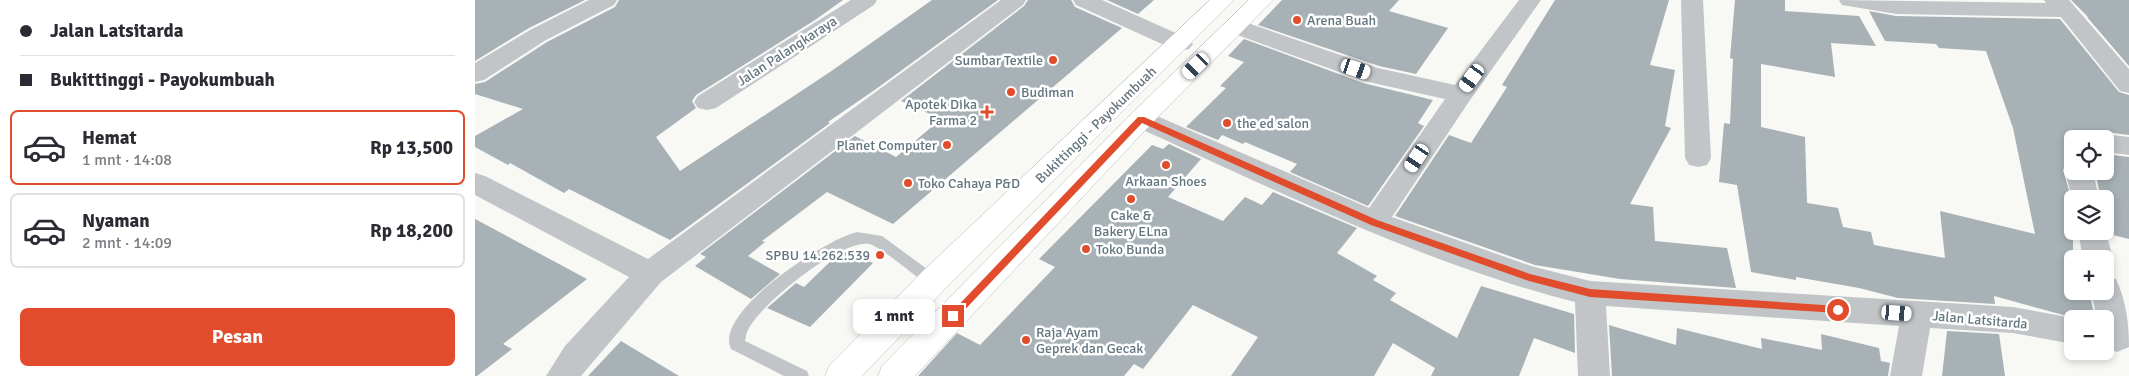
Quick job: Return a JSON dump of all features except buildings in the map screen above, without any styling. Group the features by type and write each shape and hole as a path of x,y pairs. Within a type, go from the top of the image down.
{"highway":[{"name":"Bukittinggi - Payokumbuah","path":"841,376 933,281 1181,44 1223,0"},
{"name":"Bukittinggi - Payokumbuah","path":"894,376 1141,119 1237,27 1262,0"}],"street":[{"path":"475,74 538,35 606,0"},
{"name":"Jalan Palangkaraya","path":"707,102 866,0"},
{"path":"562,376 576,356 650,274 1015,0"},
{"path":"1084,0 1181,44"},
{"path":"1374,222 1461,94 1530,0"},
{"path":"1692,0 1698,158"},
{"path":"1850,0 1894,4 2061,5 2129,85"},
{"path":"1237,27 1373,74 1461,94"},
{"name":"Jalan Latsitarda","path":"1141,119 1374,222 1529,278 1590,293 2013,320 2064,329"},
{"path":"2114,144 2129,146"},
{"path":"475,183 650,274"},
{"path":"1590,293 1595,376"},
{"path":"2108,300 2117,339"},
{"path":"1906,376 1917,315"}],"lane":[{"path":"801,376 737,344 738,333 757,306 835,246 853,239 866,238 877,240 933,281"}],"place":[{"name":"Arena Buah","path":"1297,20"},
{"name":"Sumbar Textile","path":"1053,60"},
{"name":"Budiman","path":"1011,92"},
{"name":"Apotek Dika Farma 2","path":"987,112"},
{"name":"the ed salon","path":"1227,123"},
{"name":"Planet Computer","path":"947,145"},
{"name":"Arkaan Shoes","path":"1166,165"},
{"name":"Toko Cahaya P&D","path":"908,183"},
{"name":"Cake & Bakery ELna","path":"1131,199"},
{"name":"Toko Bunda","path":"1086,249"},
{"name":"SPBU 14.262.539","path":"880,255"},
{"name":"Raja Ayam Geprek dan Gecak","path":"1026,340"}],"route":[{"path":"953,316 1141,119 1374,222 1529,278 1590,293 1838,310"}]}
